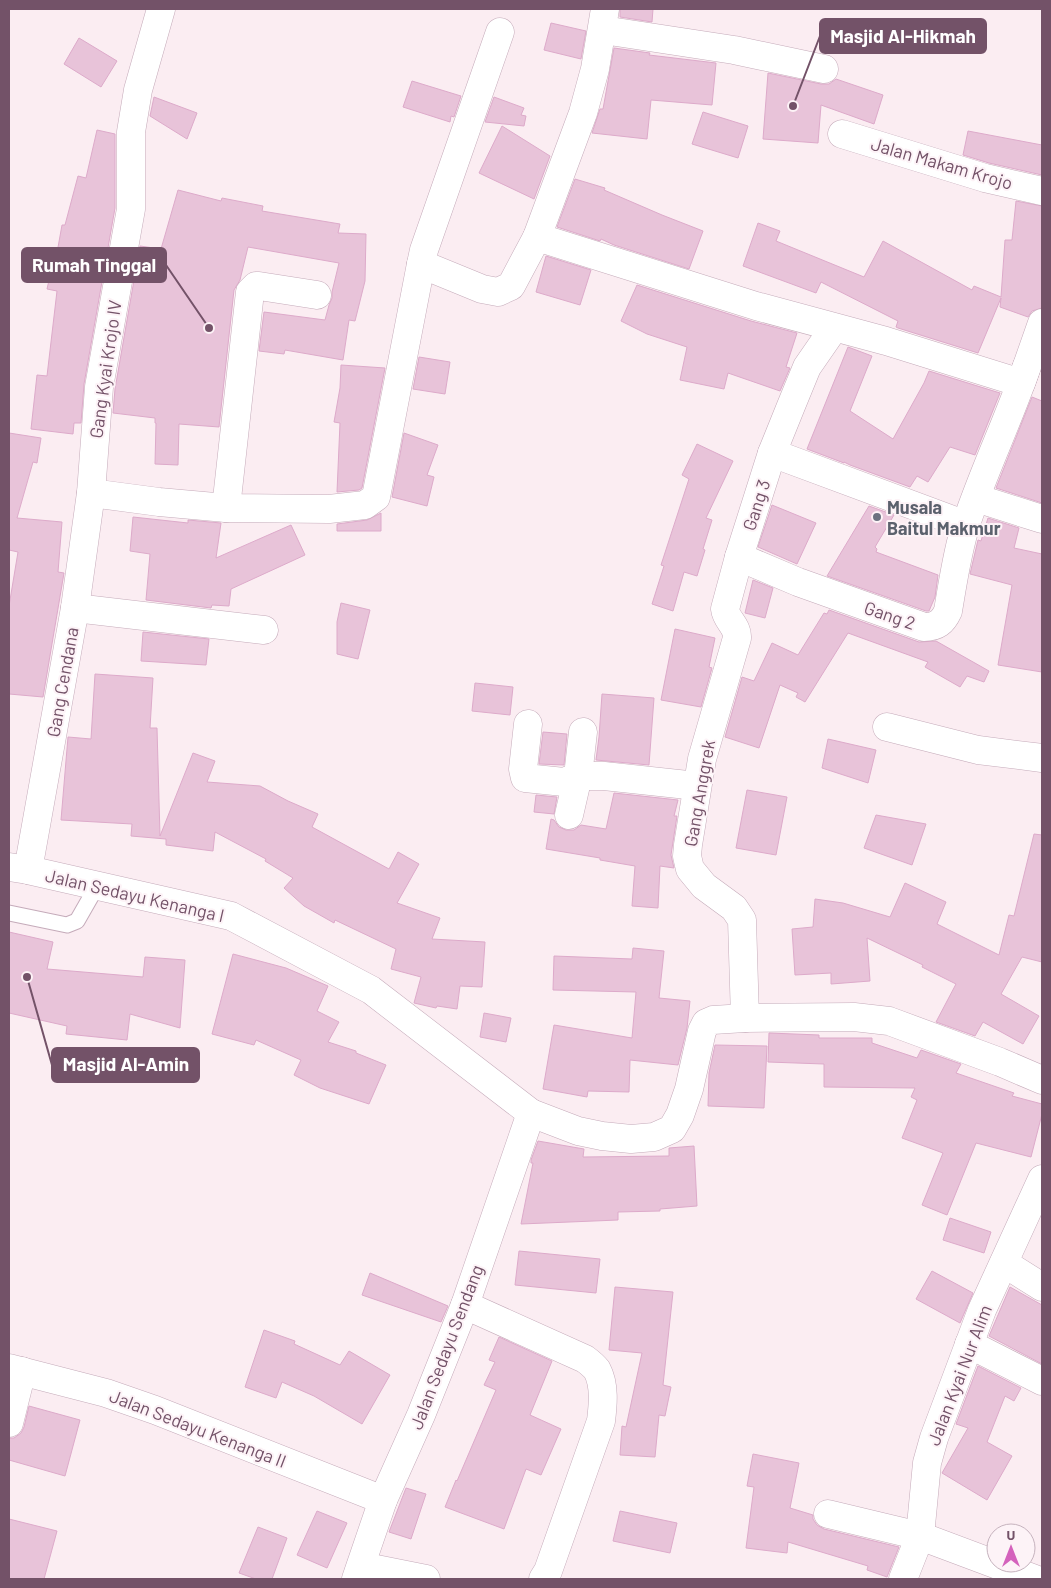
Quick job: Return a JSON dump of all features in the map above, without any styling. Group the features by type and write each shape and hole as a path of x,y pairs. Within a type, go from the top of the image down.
{"street":[{"name":"Gang Kyai Krojo IV","path":"91,493 99,387 131,209 132,132 138,90 161,9"},
{"path":"421,264 482,289 498,292 511,286 537,237 583,113 595,69 604,19 824,69"},
{"path":"91,493 226,508 329,509 365,505 376,497 424,250 500,32"},
{"name":"Jalan Makam Krojo","path":"842,134 985,178 1042,191"},
{"path":"537,237 737,300 886,341 1021,383"},
{"path":"226,508 250,292 256,286 260,286 317,295"},
{"name":"Gang 2","path":"739,557 815,589 924,627 940,624 948,611 957,558 966,525 1042,323"},
{"name":"Gang 3","path":"739,557 772,453 808,367 834,328"},
{"path":"772,453 966,525"},
{"name":"Gang Cendana","path":"18,869 75,608 91,493"},
{"path":"976,498 1042,519"},
{"name":"Gang Anggrek","path":"739,557 725,609 726,615 737,630 737,638 702,760 687,856 690,869 704,886 734,908 742,920 745,1018"},
{"path":"75,608 264,630"},
{"path":"528,724 523,769 525,778 564,782 578,776 604,776 697,786"},
{"path":"886,727 978,750 1042,758"},
{"path":"569,815 578,776 583,732"},
{"name":"Jalan Sedayu Kenanga I","path":"18,869 231,916 240,920 371,990 531,1113"},
{"path":"531,1113 578,1131 602,1136 632,1139 654,1137 672,1129 680,1115 689,1089 702,1031 706,1023 713,1020 854,1017 889,1021 1000,1062 1042,1080"},
{"name":"Jalan Sedayu Sendang","path":"358,1573 383,1500 421,1415 465,1305 531,1113"},
{"name":"Jalan Kyai Nur Alim","path":"904,1579 920,1536 927,1463 934,1438 982,1310 1042,1179"},
{"path":"1004,1263 1042,1287"},
{"path":"465,1305 585,1359 596,1369 601,1384 603,1401 601,1421 548,1571 543,1579"},
{"path":"969,1344 1042,1382"},
{"path":"9,1423 15,1369"},
{"name":"Jalan Sedayu Kenanga II","path":"15,1369 106,1393 155,1410 383,1500"},
{"path":"828,1514 920,1536 1035,1579"},
{"path":"358,1573 426,1579"}],"lane":[{"path":"9,913 68,926 77,921 97,886"}],"building":[{"path":"620,9 653,9 652,22 620,17"},
{"path":"551,23 586,31 581,59 544,50"},
{"path":"79,38 117,61 101,87 64,64"},
{"path":"614,48 650,53 649,55 716,63 712,105 651,100 647,139 592,133 600,109 603,109"},
{"path":"768,73 821,84 829,84 836,79 883,95 874,124 821,105 818,143 763,139"},
{"path":"412,81 461,96 454,117 451,116 450,122 403,107"},
{"path":"154,97 197,113 187,139 150,116"},
{"path":"494,97 524,108 521,115 526,116 524,126 485,122"},
{"path":"703,112 748,126 738,158 692,144"},
{"path":"502,126 550,156 534,199 479,173"},
{"path":"97,130 115,134 115,208 84,384 81,423 74,423 73,434 31,429 37,375 47,376 57,291 47,289 53,263 55,264 62,225 65,225 78,176 86,178"},
{"path":"968,131 1042,145 1042,175 963,155"},
{"path":"575,179 605,188 604,190 703,231 689,269 601,239 600,241 557,227"},
{"path":"178,190 221,201 222,198 263,206 262,211 340,224 338,233 366,234 365,281 355,321 349,320 343,360 285,350 284,354 259,351 264,312 325,320 332,298 339,263 248,247 240,280 234,290 219,427 179,424 178,465 155,464 155,418 113,413 115,389 140,246 161,249"},
{"path":"1016,201 1042,206 1042,308 1032,311 1028,317 1000,307 1001,298 978,353 898,328 896,327 898,321 821,282 816,293 743,266 758,223 780,231 776,241 864,277 883,241 972,290 974,286 1001,297 1005,240 1012,240"},
{"path":"546,256 591,270 580,305 536,292"},
{"path":"637,285 751,321 797,333 786,367 790,368 780,391 728,373 724,389 680,380 687,347 647,334 621,321"},
{"path":"848,347 872,356 850,411 893,439 929,371 1000,393 975,455 950,447 928,482 917,476 910,487 807,449"},
{"path":"419,357 450,362 445,394 413,389"},
{"path":"341,365 385,368 362,488 359,490 337,492 340,423 334,422 340,388"},
{"path":"1032,397 1042,401 1042,503 996,488"},
{"path":"9,433 41,438 37,463 33,462 17,518 62,522 58,572 64,573 43,697 9,694 9,606 18,552 9,550"},
{"path":"404,433 438,445 427,475 434,477 427,506 392,497"},
{"path":"697,444 733,461 706,518 712,520 697,576 684,572 673,611 652,604 664,566 661,565 689,479 682,475"},
{"path":"772,505 816,523 797,564 758,547"},
{"path":"869,506 894,515 875,547 877,549 876,552 938,575 935,597 929,611 827,576"},
{"path":"381,513 381,531 337,531 337,524 367,520"},
{"path":"133,517 188,523 188,520 221,523 216,558 291,525 305,555 231,589 229,606 212,605 211,608 146,600 150,554 130,551"},
{"path":"988,518 1019,528 1014,548 1042,554 1042,672 998,665 1012,585 970,574 978,540 981,541"},
{"path":"753,580 773,588 765,618 745,613"},
{"path":"341,603 370,610 358,659 337,654 337,622"},
{"path":"829,610 919,642 936,641 989,671 984,682 967,676 960,687 925,667 928,662 848,633 805,702 796,697 798,693 780,685 759,748 725,737 742,677 754,681 772,643 798,655 824,613 827,614"},
{"path":"675,629 715,638 709,667 712,668 701,707 661,700"},
{"path":"143,632 209,639 206,665 141,661"},
{"path":"95,674 153,678 150,728 157,728 160,836 193,753 215,761 207,782 260,786 318,814 312,827 389,869 398,852 419,864 397,903 440,918 432,939 485,942 482,987 460,986 457,1009 437,1006 436,1008 414,1003 421,977 391,969 396,949 335,920 334,923 304,906 284,888 293,878 265,861 266,859 215,832 213,851 166,845 166,839 131,836 132,824 61,820 68,737 91,739"},
{"path":"475,683 513,687 510,715 472,711"},
{"path":"602,694 654,698 649,765 596,760"},
{"path":"543,732 567,734 564,765 539,764"},
{"path":"828,739 876,750 868,783 822,768"},
{"path":"747,790 787,797 776,855 736,848"},
{"path":"614,793 678,800 674,816 677,816 671,855 674,868 660,866 658,908 632,906 635,866 546,849 551,819 559,827 566,830 574,830 581,825 606,829"},
{"path":"536,795 557,797 554,814 534,812"},
{"path":"876,815 926,824 912,865 864,848"},
{"path":"1034,834 1042,835 1042,962 1022,957 1001,994 1039,1016 1023,1044 983,1022 975,1036 936,1022 956,984 922,967 923,965 867,938 870,981 831,984 831,973 795,975 792,929 813,927 815,899 843,903 890,917 905,883 946,902 937,924 999,955 1009,915 1014,916"},
{"path":"9,932 53,942 47,969 143,977 145,957 185,960 180,1028 130,1014 127,1040 66,1034 67,1026 9,1013"},
{"path":"633,948 664,951 659,998 690,1001 687,1028 678,1065 630,1060 629,1092 588,1091 587,1097 543,1089 554,1025 632,1038 636,992 553,990 554,956 632,959"},
{"path":"233,954 286,968 328,986 317,1011 339,1022 328,1042 356,1051 356,1053 386,1065 369,1104 320,1088 294,1075 301,1060 256,1040 254,1045 212,1034"},
{"path":"484,1013 511,1018 506,1042 480,1037"},
{"path":"769,1033 819,1035 819,1038 872,1038 872,1043 917,1058 921,1050 961,1064 956,1073 1014,1093 1012,1096 1042,1104 1042,1114 1031,1157 976,1143 947,1215 922,1205 943,1153 902,1138 917,1100 911,1097 915,1088 824,1087 824,1064 768,1062"},
{"path":"715,1045 767,1046 764,1108 708,1106 709,1073"},
{"path":"538,1141 584,1149 583,1157 669,1156 669,1148 694,1146 697,1206 660,1209 660,1211 618,1212 618,1220 521,1224 533,1163 531,1163 531,1160"},
{"path":"950,1218 991,1232 984,1253 943,1240"},
{"path":"519,1251 600,1259 596,1293 515,1285"},
{"path":"932,1271 973,1293 960,1323 916,1299"},
{"path":"370,1273 448,1306 441,1322 362,1295"},
{"path":"615,1287 673,1292 663,1385 671,1387 665,1416 659,1415 655,1457 620,1455 622,1426 626,1427 642,1353 609,1350"},
{"path":"1010,1287 1042,1305 1042,1364 989,1336"},
{"path":"264,1330 295,1341 294,1344 340,1365 349,1351 390,1375 362,1424 314,1396 282,1382 276,1398 245,1387"},
{"path":"499,1337 552,1361 530,1415 561,1429 541,1475 526,1469 504,1529 445,1507 496,1390 484,1385 495,1362 489,1360"},
{"path":"978,1366 1021,1388 1014,1401 1005,1396 987,1442 1012,1456 987,1500 942,1473 968,1428 956,1424"},
{"path":"29,1406 80,1420 65,1476 9,1460 9,1438 14,1438 21,1433"},
{"path":"753,1454 799,1463 790,1508 813,1515 817,1525 824,1529 899,1547 887,1577 867,1570 868,1566 788,1542 787,1553 746,1548 754,1487 747,1486"},
{"path":"406,1488 426,1494 411,1539 389,1532"},
{"path":"317,1511 347,1523 327,1568 297,1555"},
{"path":"620,1511 677,1523 670,1553 613,1541"},
{"path":"9,1519 57,1531 44,1579 9,1579"},
{"path":"258,1527 287,1538 272,1579 256,1579 239,1573"}],"place":[{"name":"Masjid Al-Hikmah","path":"793,106"},
{"name":"Rumah Tinggal","path":"209,328"},
{"name":"Musala Baitul Makmur","path":"877,517"},
{"name":"Masjid Al-Amin","path":"27,977"}]}
